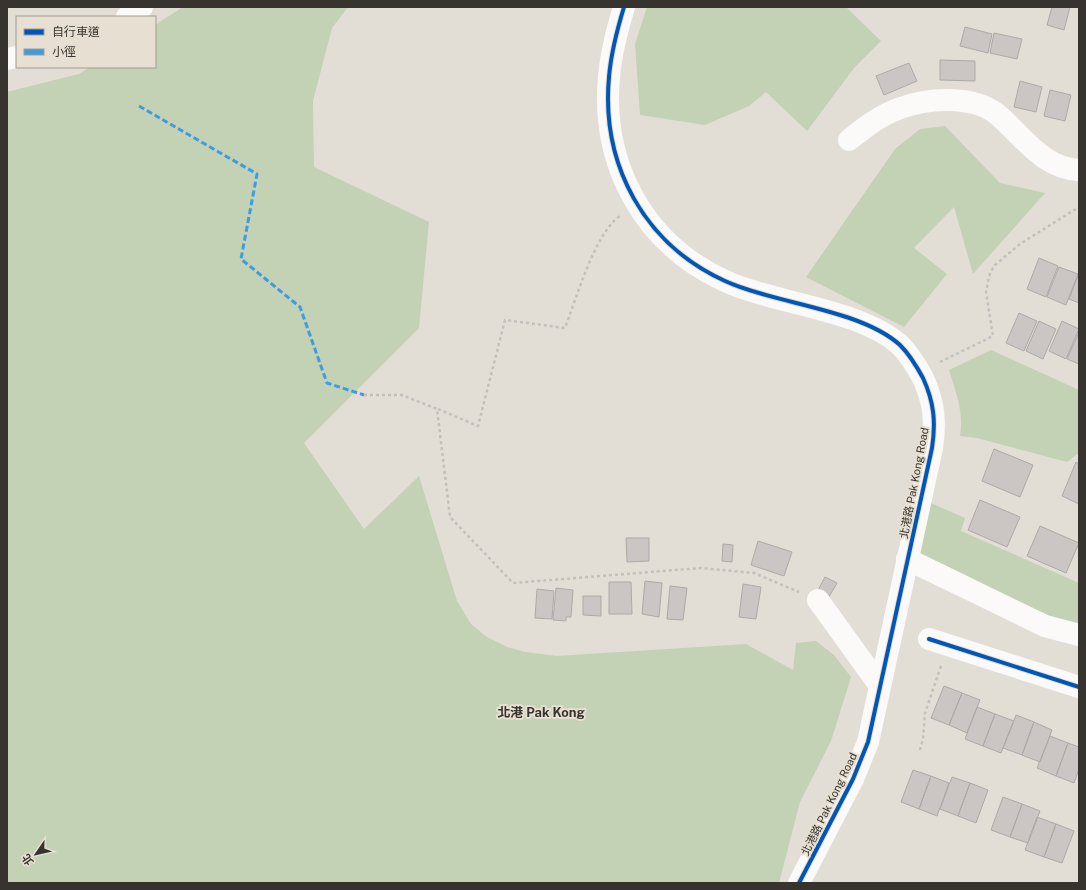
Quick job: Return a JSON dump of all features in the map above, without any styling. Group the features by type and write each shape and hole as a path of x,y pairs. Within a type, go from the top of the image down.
{"street":[{"path":"128,16 142,7"},
{"name":"北港路 Pak Kong Road","path":"624,7 613,51 609,76 608,97 616,154 628,190 636,205 658,232 673,246 706,271 723,280 752,291 850,319 875,329 899,345 920,373 934,407 935,431 874,718 864,755 799,883"},
{"path":"849,140 872,122 898,108 940,99 959,100 973,103 992,111 1045,159 1059,166 1079,170"},
{"path":"907,560 1045,626 1079,634"},
{"path":"818,600 880,686"},
{"path":"938,642 1079,687"}],"path":[{"path":"364,395 402,395 478,426 505,320 565,328 594,252 612,221 636,205"},
{"path":"920,373 993,336 986,292 990,273 995,265 1020,244 1079,207"},
{"path":"437,409 450,517 513,583 701,568 754,573 818,600"},
{"path":"920,750 924,739 925,713 938,642"}],"green space":[{"path":"183,7 348,7 332,28 313,101 314,167 429,222 419,328 304,443 364,529 419,476 457,601 471,624 487,637 507,647 525,652 557,656 746,644 793,670 796,643 816,641 834,655 851,677 831,741 800,802 779,883 7,883 7,92 79,74 88,68 156,68 156,24"},
{"path":"647,7 846,7 881,41 854,68 807,131 766,92 749,106 705,125 640,115 635,44"},
{"path":"945,126 1000,183 1045,193 973,274 954,207 914,248 947,274 904,327 806,277 895,149 920,129"},
{"path":"991,350 1079,390 1079,453 1067,462 977,438 960,436 960,411 957,394 949,370"},
{"path":"924,500 965,518 961,531 1079,583 1079,627 1068,626 910,554"}],"building":[{"path":"1052,7 1070,7 1064,30 1047,25"},
{"path":"965,27 992,34 988,53 960,46"},
{"path":"994,33 1022,39 1017,59 990,53"},
{"path":"940,60 975,61 975,81 940,80"},
{"path":"909,63 917,81 884,95 876,76"},
{"path":"1020,81 1042,87 1036,112 1014,107"},
{"path":"1050,90 1071,95 1065,121 1044,116"},
{"path":"1039,258 1058,266 1046,297 1027,289"},
{"path":"1059,267 1078,274 1066,305 1047,297"},
{"path":"1079,273 1079,303 1069,299"},
{"path":"1019,313 1037,321 1024,351 1006,343"},
{"path":"1039,321 1056,329 1043,359 1026,351"},
{"path":"1062,321 1079,329 1066,359 1049,351"},
{"path":"1079,332 1079,364 1067,359"},
{"path":"994,449 1033,465 1020,497 982,481"},
{"path":"1076,462 1079,464 1079,504 1062,496"},
{"path":"980,500 1020,517 1007,547 968,530"},
{"path":"1040,526 1079,543 1066,573 1027,556"},
{"path":"626,538 649,538 649,561 627,562"},
{"path":"758,541 792,552 784,576 751,565"},
{"path":"723,544 733,545 732,562 722,561"},
{"path":"825,577 837,583 827,600 816,594"},
{"path":"645,581 662,583 659,617 642,614"},
{"path":"609,582 631,582 632,614 609,614"},
{"path":"743,584 761,587 756,619 739,617"},
{"path":"670,586 687,588 683,620 667,619"},
{"path":"556,588 573,590 571,617 566,617 566,621 553,620"},
{"path":"537,589 554,591 552,619 535,618"},
{"path":"583,596 601,596 601,616 583,615"},
{"path":"944,686 962,693 949,725 931,718"},
{"path":"962,693 980,700 967,733 949,725"},
{"path":"977,707 995,714 983,746 965,739"},
{"path":"995,714 1014,721 1001,753 983,746"},
{"path":"1016,715 1034,722 1022,755 1003,748"},
{"path":"1034,722 1052,730 1040,762 1022,755"},
{"path":"1050,736 1068,743 1056,776 1037,768"},
{"path":"1068,743 1079,747 1079,769 1074,783 1056,776"},
{"path":"913,770 931,776 919,809 901,802"},
{"path":"931,776 949,783 937,816 919,809"},
{"path":"952,777 970,783 958,816 940,809"},
{"path":"970,783 988,790 976,823 958,816"},
{"path":"1003,797 1022,804 1010,837 991,830"},
{"path":"1022,804 1040,811 1028,843 1010,837"},
{"path":"1037,817 1056,824 1044,857 1025,850"},
{"path":"1056,824 1074,831 1062,863 1044,857"}],"marked path":[{"path":"139,106 257,174 241,259 300,307 327,383 364,395"}],"cycle path":[{"path":"624,7 611,59 608,110 612,141 621,170 634,198 651,223 672,246 696,265 725,281 768,296 840,315 863,323 883,333 907,352 923,378 932,404 934,421 932,448 868,742 853,779 799,883"},
{"path":"929,639 1079,687"}],"district":[{"name":"北港 Pak Kong","path":"541,712"}]}
